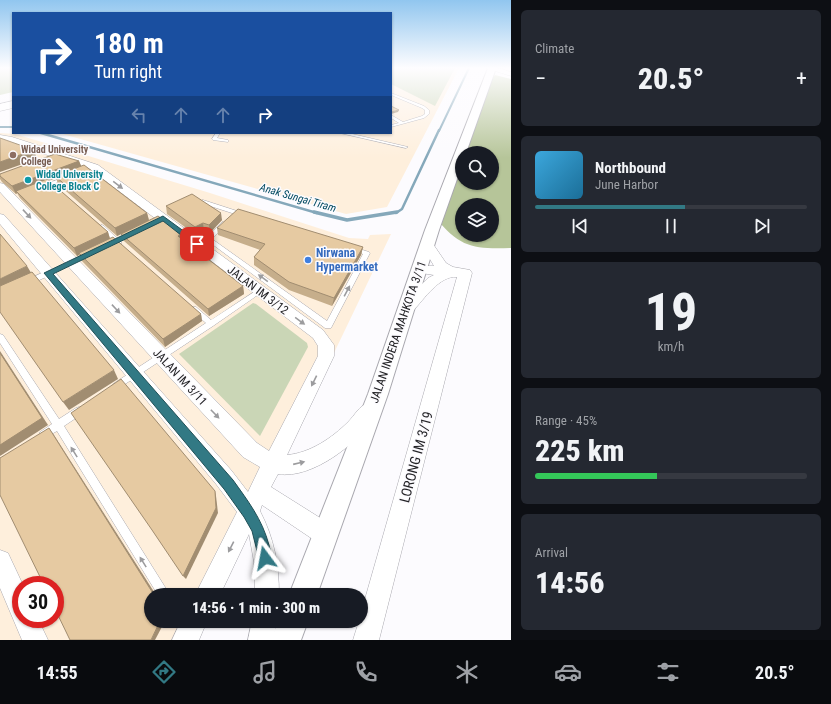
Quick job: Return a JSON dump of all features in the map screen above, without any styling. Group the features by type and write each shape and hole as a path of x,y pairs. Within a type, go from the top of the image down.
{"street":[{"name":"JALAN INDERA MAHKOTA 3/11","path":"306,588 378,394 408,307 427,244 481,98"},
{"name":"JALAN IM 3/12","path":"0,138 9,139 90,168 160,220 197,244 318,334 326,345 326,356 211,588"},
{"path":"44,161 59,156"},
{"name":"JALAN IM 3/11","path":"0,186 15,197 75,260 161,357 250,450 261,458 273,463 286,465 299,464 329,448 366,416 378,394"},
{"path":"0,217 135,374 249,512 258,530 264,549 267,588"},
{"path":"427,244 442,266 458,273"},
{"path":"48,273 75,260"},
{"path":"420,269 458,273"},
{"path":"408,307 433,281 458,273"},
{"name":"LORONG IM 3/19","path":"366,640 458,273"},
{"path":"259,491 325,534"},
{"path":"0,561 12,588"},
{"path":"30,628 35,640"},
{"path":"261,640 263,628"},
{"path":"286,640 290,628"}],"lane":[{"path":"392,126 426,116 427,110 400,98"},
{"path":"392,117 402,122"},
{"path":"217,134 214,139 226,142"},
{"path":"347,134 406,147"},
{"path":"357,136 364,134"},
{"path":"38,188 73,175"},
{"path":"52,183 58,188"},
{"path":"202,202 242,214"},
{"path":"197,244 209,238 235,212"},
{"path":"99,225 123,246"},
{"path":"110,244 123,237"},
{"path":"209,238 328,326 366,253 345,246"},
{"path":"21,286 48,273"},
{"path":"109,391 260,292"},
{"path":"187,303 211,324"},
{"path":"0,337 58,425 160,588"},
{"path":"32,442 84,408"}],"shaded area":[{"path":"392,98 444,98 387,207 346,214 63,134 392,134"},
{"path":"0,133 15,134 72,151 210,193 349,238 368,239 370,235 391,234 221,588 144,588 144,628 203,628 197,640 0,640"}],"green space":[{"path":"419,98 439,98 435,106"},
{"path":"481,98 511,98 511,248 477,247 463,242 499,242 499,198 455,198 455,236 436,218 455,167 455,190 499,190 499,146 463,146"},
{"path":"253,303 307,343 308,347 260,436 179,354"}],"building":[{"path":"392,106 399,110 392,112"},
{"path":"0,138 34,150 0,162"},
{"path":"55,154 79,161 12,186 0,176 0,174"},
{"path":"84,165 147,213 115,228 55,176"},
{"path":"47,179 108,232 74,248 16,191"},
{"path":"192,194 221,213 209,225 203,223 195,227 166,206"},
{"name":"Nirwana Hypermarket","path":"238,209 363,247 334,298 289,282 254,257 265,244 217,228"},
{"path":"158,216 182,234 178,236 243,286 208,309 121,234"},
{"path":"0,234 27,266 0,279"},
{"path":"113,237 201,314 163,339 79,253"},
{"path":"32,272 114,370 63,402 0,312 0,286"},
{"path":"0,353 42,418 0,445"},
{"path":"121,379 215,491 216,508 183,576 71,413"},
{"path":"49,428 150,588 144,588 144,628 157,628 151,640 70,640 64,628 64,576 40,576 0,495 0,458"}],"waterway":[{"name":"Anak Sungai Tiram","path":"439,131 455,98"},
{"name":"Anak Sungai Tiram","path":"0,127 12,127"},
{"name":"Anak Sungai Tiram","path":"396,213 402,209 439,130"},
{"name":"Anak Sungai Tiram","path":"44,134 317,213"},
{"name":"Anak Sungai Tiram","path":"314,212 347,220 397,212"}],"place":[{"name":"Widad University College","path":"13,155"},
{"name":"Widad University College Block C","path":"28,180"},
{"name":"Nirwana Hypermarket","path":"308,260"}],"route":[{"path":"197,244 163,218 48,273 135,374 249,512 258,530 264,549 265,558"}]}
